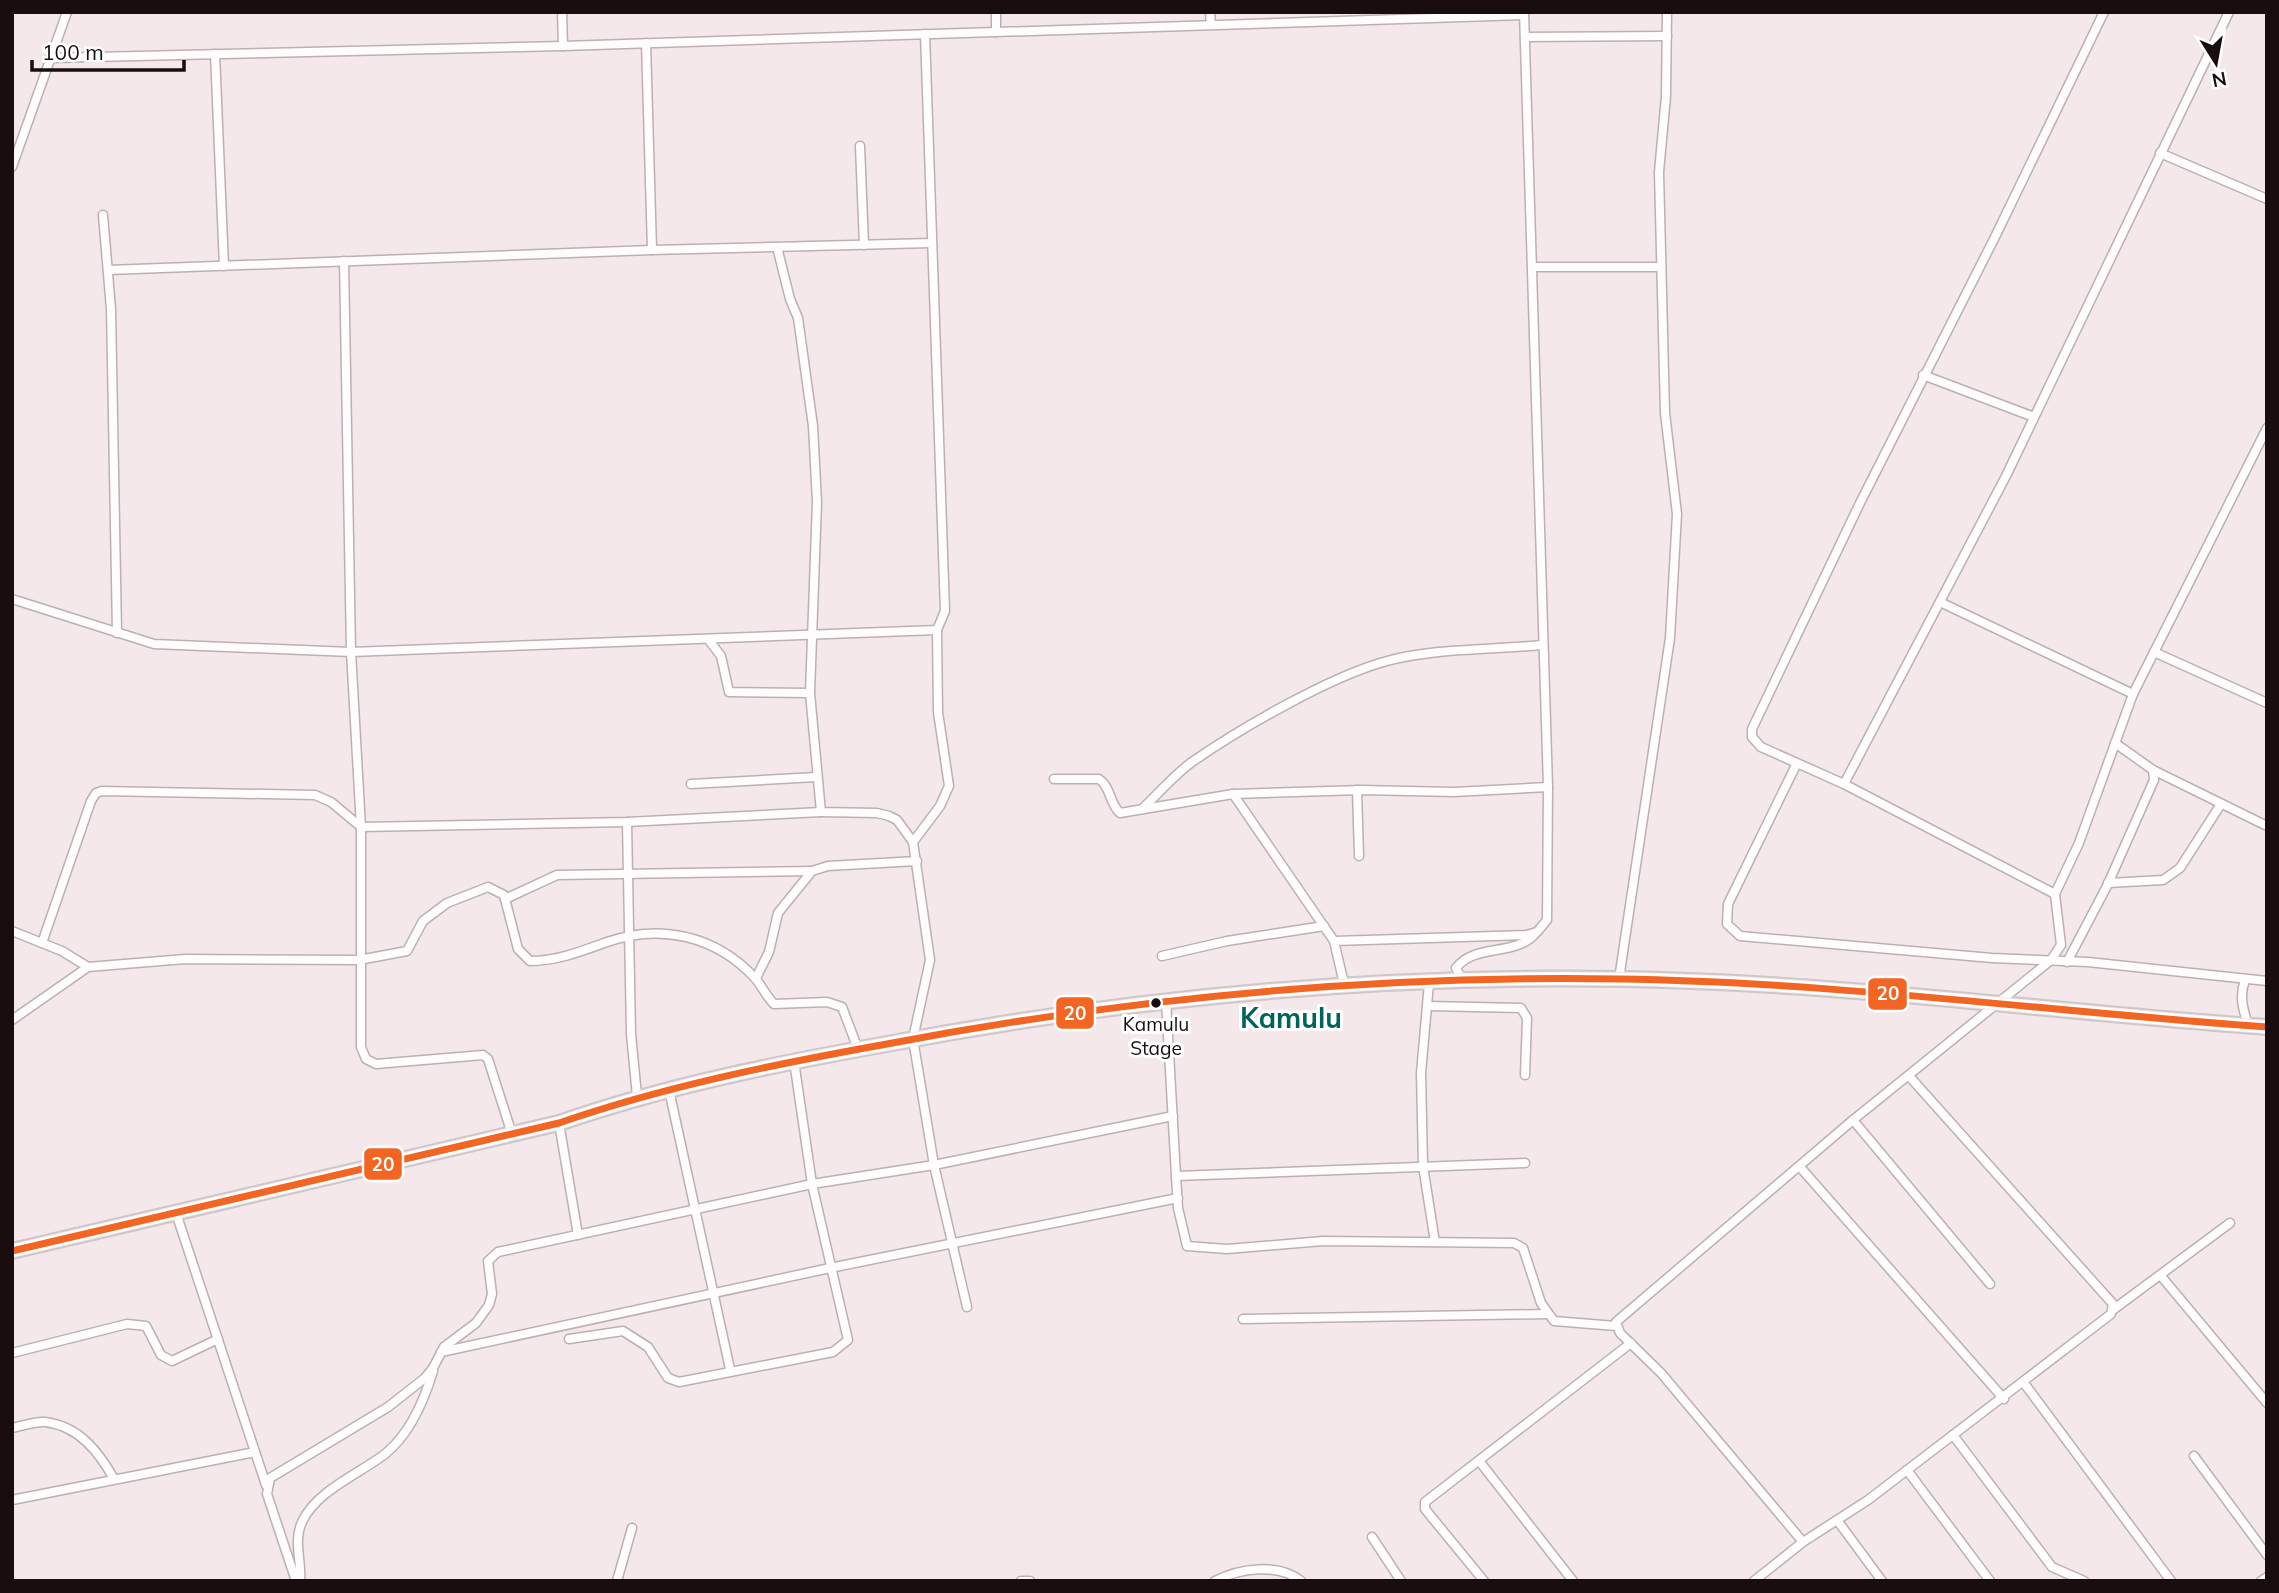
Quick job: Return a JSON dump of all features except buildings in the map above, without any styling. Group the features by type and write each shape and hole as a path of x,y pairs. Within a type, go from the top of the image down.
{"highway":[{"path":"12,1251 559,1123 637,1096 794,1061 913,1039 1166,1000 1429,983 1619,979 1996,1004 2267,1027"}],"street":[{"path":"12,167 67,12"},
{"path":"562,12 563,46"},
{"path":"996,12 996,32"},
{"path":"1210,12 1211,25"},
{"path":"1619,979 1670,638 1676,542 1677,514 1665,413 1659,173 1666,96 1667,12"},
{"path":"2055,894 1844,784 1796,765 1756,744 1752,729 1923,375 1995,237 2104,12"},
{"path":"1844,784 2034,417 2229,12"},
{"path":"50,58 563,46 1524,14 1548,787 1548,912 1547,920 1520,946 1467,957 1456,968 1462,982"},
{"path":"913,842 940,806 948,786 938,712 937,630 944,611 925,34"},
{"path":"1525,37 1667,36"},
{"path":"646,43 652,250"},
{"path":"215,54 224,266"},
{"path":"860,146 864,245"},
{"path":"2160,153 2267,199"},
{"path":"103,215 108,270 117,634"},
{"path":"108,270 652,250 931,243"},
{"path":"777,247 790,299 798,318 813,426 817,502 810,635 810,693 821,812"},
{"path":"344,261 351,652 360,827 361,1047 366,1059 376,1064 483,1055 488,1059 512,1134"},
{"path":"1532,267 1661,267"},
{"path":"1923,375 2034,417"},
{"path":"1616,1326 1618,1318 1853,1120 2051,960 2061,944 2055,894 2079,843 2133,694 2266,433"},
{"path":"12,599 117,634 169,646 351,652 937,630"},
{"path":"1940,602 2133,694"},
{"path":"708,639 721,656 729,692 810,693"},
{"path":"1141,810 1199,757 1274,712 1364,670 1408,656 1542,645"},
{"path":"2154,652 2267,703"},
{"path":"2115,743 2153,770 2267,825"},
{"path":"1796,765 1727,904 1725,916 1732,932 1753,937 2051,960 2267,981"},
{"path":"2067,962 2108,883 2152,786 2153,770"},
{"path":"691,785 816,777"},
{"path":"1054,779 1099,779 1105,783 1112,805 1120,813 1188,799 1233,794 1357,790 1454,792 1548,787"},
{"path":"1357,790 1359,856"},
{"path":"42,943 96,793 315,795 331,802 360,827 626,822 821,812 877,813 889,816 897,820 913,842 917,861 930,960 913,1039 934,1165 967,1307"},
{"path":"1233,794 1334,941 1345,988"},
{"path":"2108,883 2162,880 2180,868 2221,804"},
{"path":"626,822 631,1034 637,1096"},
{"path":"505,899 557,874 812,871 828,866 917,861"},
{"path":"756,978 769,952 778,914 812,871"},
{"path":"12,1020 88,967 185,959 359,960 407,951 423,921 447,903 478,889 498,890 505,899 518,949 530,961 560,958 629,934 680,933 721,952 756,978 770,1000 778,1005 827,1002 842,1007 858,1049"},
{"path":"1162,956 1227,941 1324,926"},
{"path":"12,931 88,967"},
{"path":"1334,941 1526,935 1537,932"},
{"path":"2245,980 2242,1006 2248,1025"},
{"path":"1429,983 1421,1073 1423,1166 1434,1242"},
{"path":"1166,1000 1176,1176 1184,1241 1193,1248 1227,1249 1323,1241 1519,1244 1547,1314"},
{"path":"1428,1006 1521,1008 1527,1018 1525,1075"},
{"path":"614,1314 623,1331 648,1347 673,1381 833,1352 843,1347 848,1340 813,1184 794,1061"},
{"path":"1909,1076 2113,1304 2114,1309"},
{"path":"668,1090 730,1369"},
{"path":"298,1581 297,1551 301,1523 334,1489 387,1452 422,1406 439,1352 476,1323 489,1305 492,1294 488,1261 498,1252 813,1184 934,1165 1173,1116"},
{"path":"1853,1120 1990,1284"},
{"path":"559,1123 578,1235"},
{"path":"1176,1176 1525,1163"},
{"path":"1800,1167 2004,1399"},
{"path":"439,1352 830,1268 1178,1199"},
{"path":"176,1213 266,1485 276,1526 298,1581"},
{"path":"1754,1581 1804,1542 2004,1399 2114,1309 2230,1223"},
{"path":"2161,1276 2267,1404"},
{"path":"1243,1320 1547,1314 1561,1323 1616,1326 1661,1373 1804,1542"},
{"path":"12,1353 127,1324 146,1326 161,1355 172,1361 218,1339"},
{"path":"569,1339 623,1331"},
{"path":"1484,1581 1424,1505 1631,1343"},
{"path":"266,1485 277,1473 405,1395 433,1368"},
{"path":"2024,1383 2171,1581"},
{"path":"12,1428 44,1422 76,1433 100,1454 114,1479"},
{"path":"1953,1435 2052,1567 2084,1581"},
{"path":"12,1500 255,1452"},
{"path":"2193,1456 2267,1555"},
{"path":"1480,1462 1573,1581"},
{"path":"1907,1470 1990,1581"},
{"path":"1837,1520 1882,1581"},
{"path":"617,1581 632,1528"},
{"path":"1372,1537 1401,1581"},
{"path":"1215,1581 1230,1573 1263,1569 1293,1574 1301,1581"},
{"path":"2261,1581 2267,1577"},
{"path":"1021,1581 1030,1581"}],"transit line":[{"name":"20","path":"12,1251 559,1123 640,1098 763,1068 978,1028 1160,1002 1435,981 1619,979 1781,986 2267,1027"}],"place":[{"name":"Kamulu Stage","path":"1156,1003"}],"district":[{"name":"Kamulu","path":"1291,1018"}]}
